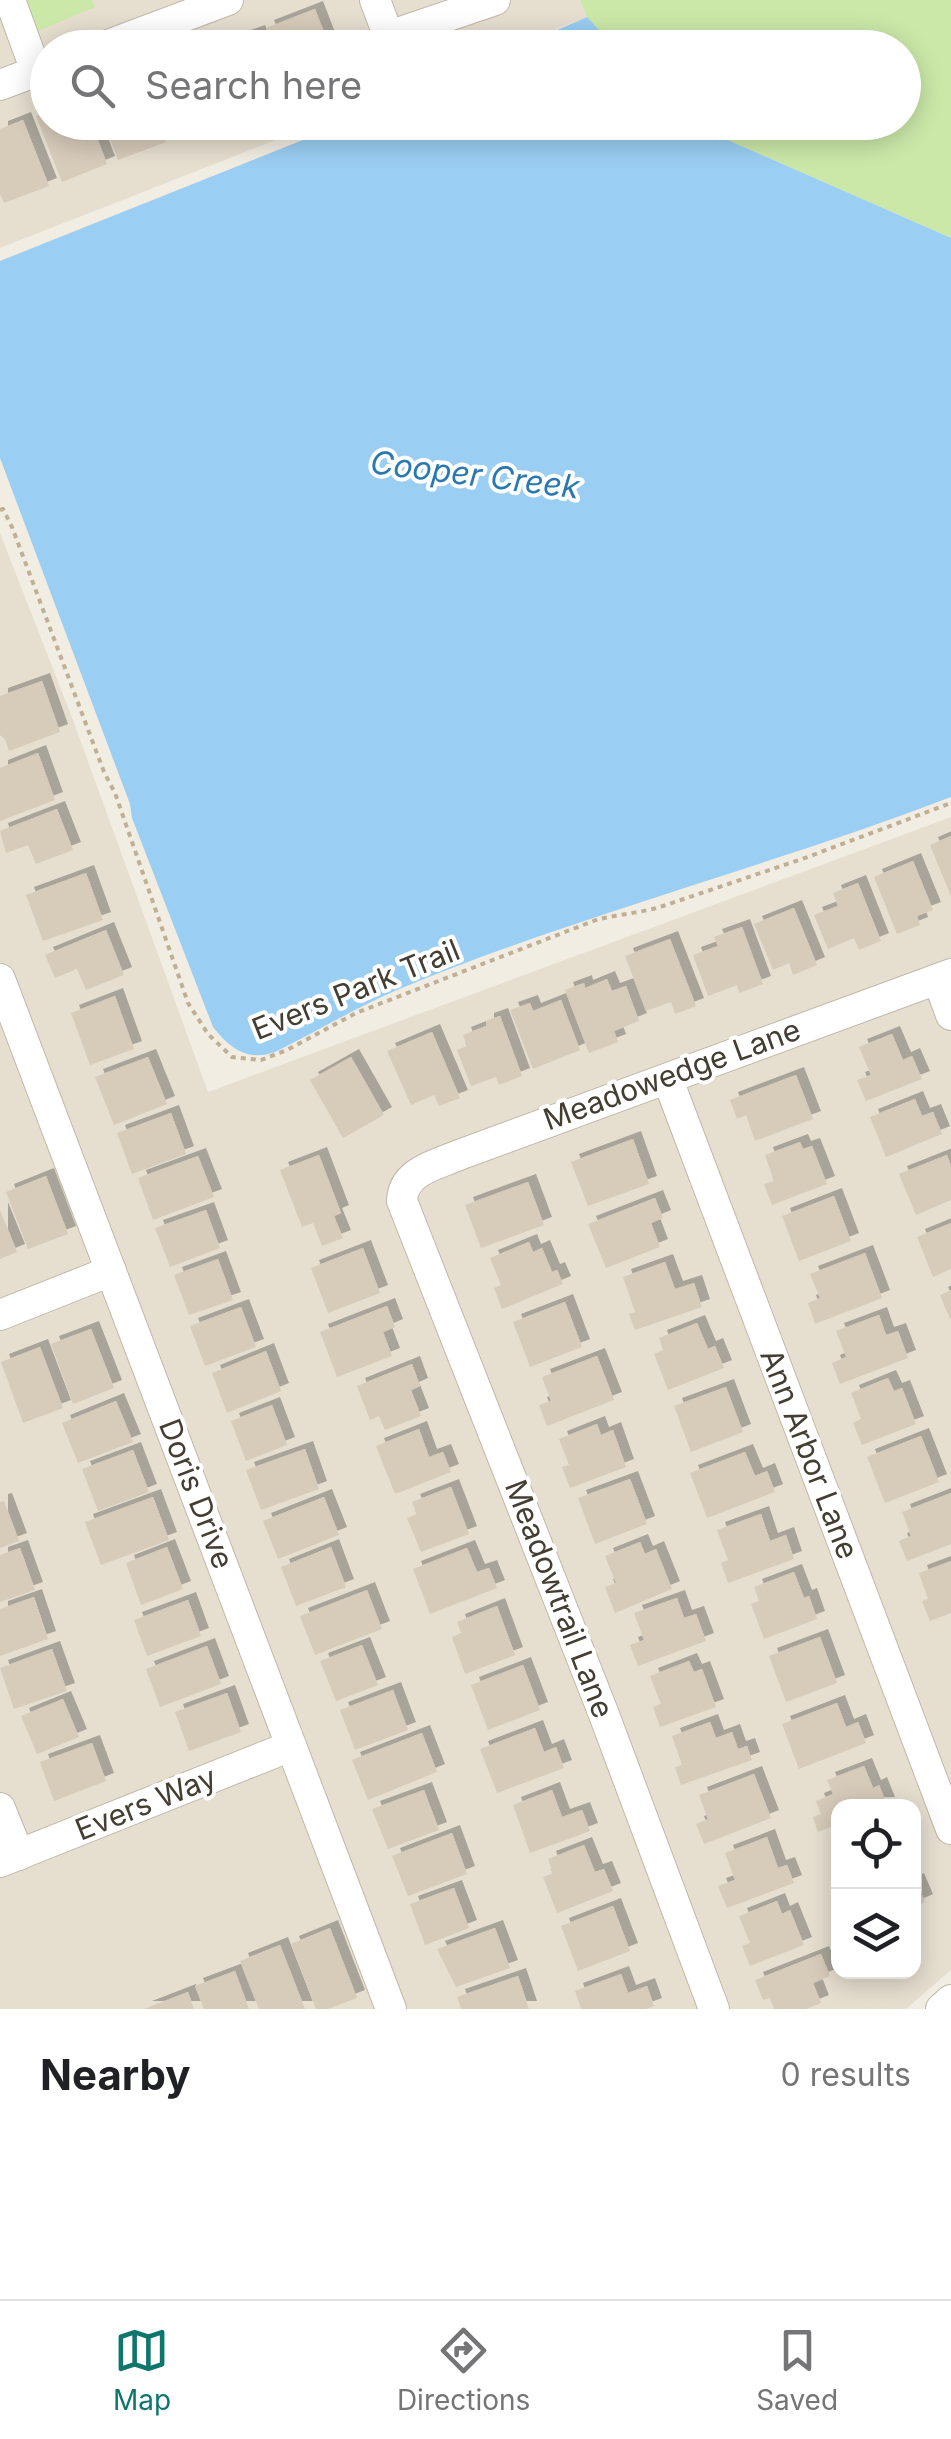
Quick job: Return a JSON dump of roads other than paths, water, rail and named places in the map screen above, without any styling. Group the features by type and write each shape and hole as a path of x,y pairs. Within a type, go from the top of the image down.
{"street":[{"path":"10,0 30,43"},
{"path":"148,30 228,0"},
{"path":"375,0 386,30"},
{"path":"405,30 427,11 495,0"},
{"path":"0,85 30,74"},
{"path":"944,976 951,1015"},
{"name":"Meadowedge Lane","path":"402,1191 418,1172 944,976"},
{"name":"Doris Drive","path":"1,985 392,2009"},
{"name":"Ann Arbor Lane","path":"668,1080 951,1828"},
{"name":"Meadowtrail Lane","path":"402,1191 402,1202 603,1712 714,2009"},
{"path":"0,1315 111,1270"},
{"name":"Evers Way","path":"9,1858 292,1746"},
{"path":"0,1808 9,1858"},
{"path":"941,2009 951,2000"}],"water":[{"path":"587,17 599,30 557,30"},
{"name":"Cooper Creek","path":"303,140 728,140 951,238 951,797 465,963 381,997 275,1052 256,1055 240,1051 213,1027 0,458 0,261"}]}
